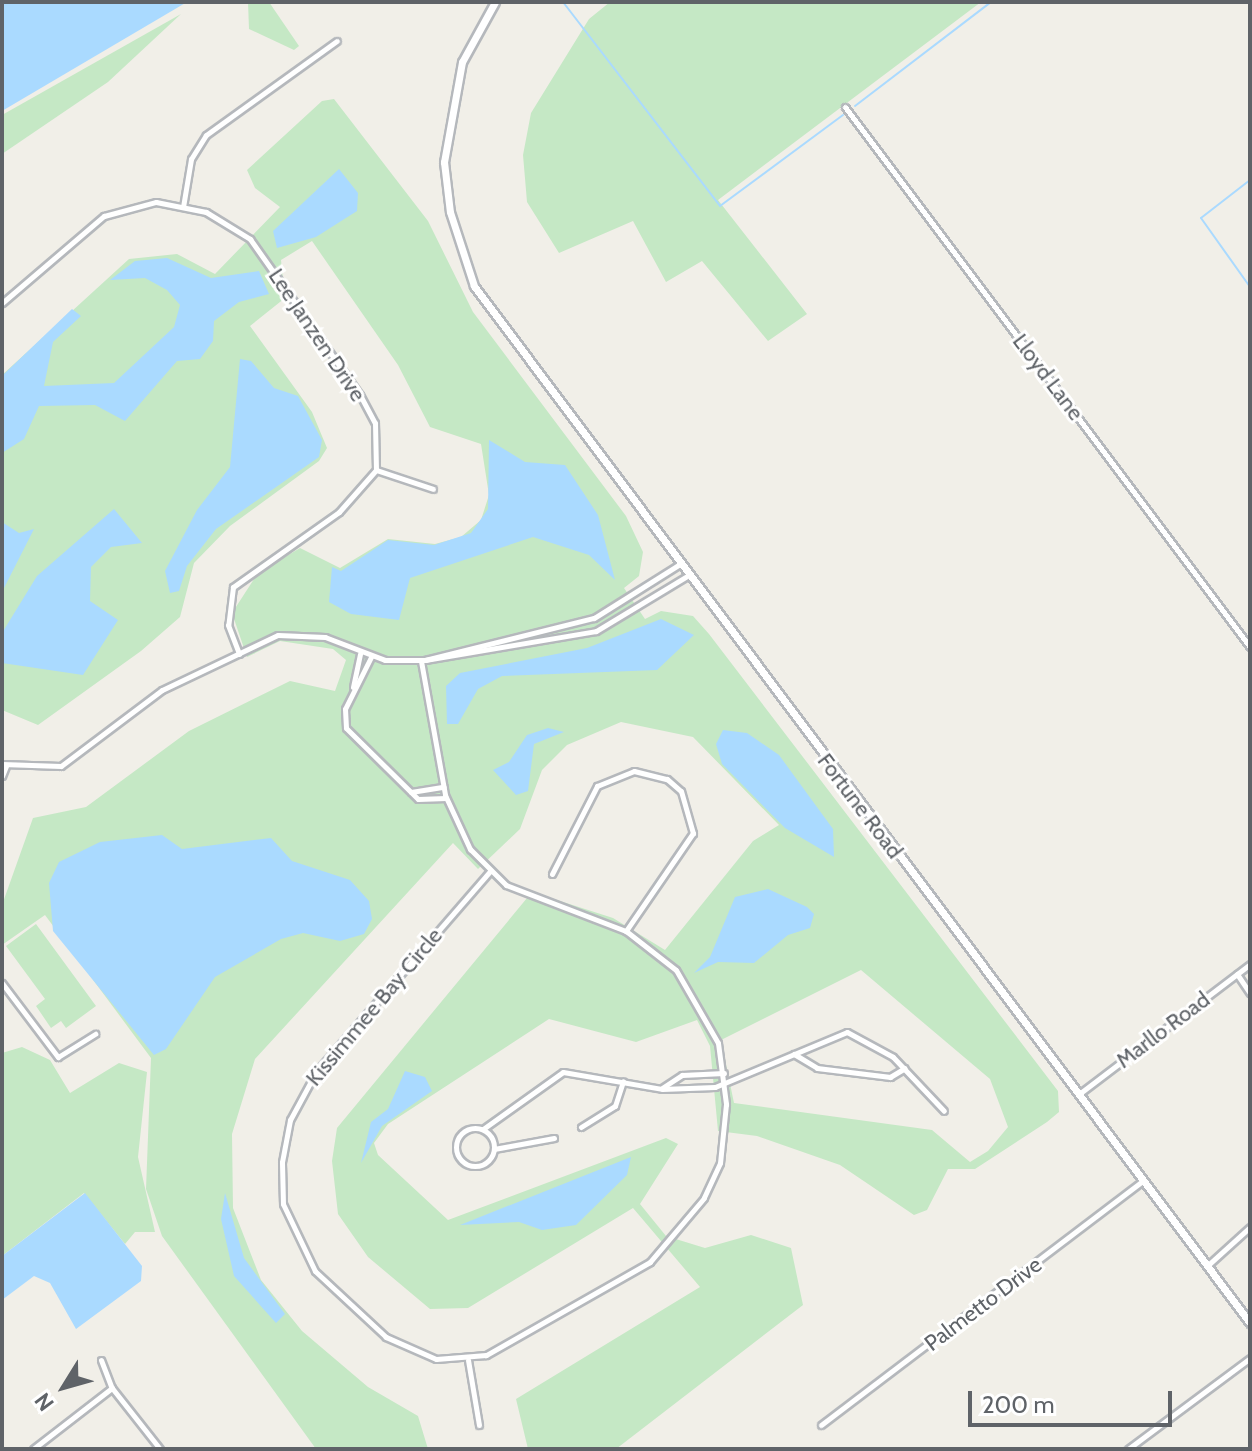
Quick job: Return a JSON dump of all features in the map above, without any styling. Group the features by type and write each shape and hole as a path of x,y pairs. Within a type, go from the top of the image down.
{"street":[{"name":"Fortune Road","path":"495,2 462,62 444,162 450,212 474,286 1077,1096 1250,1323"},
{"path":"183,207 191,159 206,135 337,41"},
{"name":"Lloyd Lane","path":"845,107 1250,647"},
{"name":"Lee Janzen Drive","path":"2,303 104,216 156,202 183,207 234,226 263,255 375,423 376,470"},
{"path":"239,654 228,625 233,587 339,512 376,470 433,489"},
{"path":"423,661 594,618 640,594 680,564"},
{"path":"2,776 4,765 61,766 162,690 278,635 304,633 371,657 423,661 532,645 596,631 647,604 689,575"},
{"path":"640,594 647,604"},
{"path":"529,633 532,645"},
{"path":"360,654 346,728 411,792 427,801 446,798"},
{"path":"353,687 371,657"},
{"path":"423,661 446,798 470,849 490,871 527,897 626,931 692,991 718,1043 725,1081 720,1163 681,1234 637,1269 509,1344 468,1360 479,1425"},
{"path":"552,874 597,786 634,771 667,779 681,791 693,833 626,931"},
{"path":"411,792 444,787"},
{"name":"Kissimmee Bay Circle","path":"468,1360 407,1350 315,1271 283,1204 282,1162 290,1120 316,1072 490,871"},
{"name":"Marllo Road","path":"1077,1096 1250,964"},
{"path":"1236,974 1250,993"},
{"path":"2,983 58,1057 95,1034"},
{"path":"554,1138 494,1149 476,1166 459,1157 460,1134 483,1129 563,1072 662,1089 747,1080 794,1054 847,1032 905,1068 944,1111"},
{"path":"794,1054 817,1068 890,1077 905,1068"},
{"path":"662,1089 682,1075 724,1073"},
{"path":"581,1127 615,1106 623,1081"},
{"path":"483,1129 494,1149"},
{"name":"Palmetto Drive","path":"821,1425 1143,1181"},
{"path":"1207,1266 1250,1227"},
{"path":"1128,1449 1250,1358"},
{"path":"101,1360 112,1388 160,1449"},
{"path":"33,1449 112,1388"}],"green space":[{"path":"248,2 269,2 299,46 294,50 249,29"},
{"path":"610,2 981,2 718,200 807,314 768,341 702,261 666,282 633,221 559,253 527,202 523,155 531,113 589,19"},
{"path":"181,14 108,82 2,154 2,115"},
{"path":"334,99 428,221 473,312 626,516 643,552 639,576 624,588 645,619 661,611 693,616 709,634 1058,1091 1059,1112 975,1169 948,1169 927,1210 914,1215 840,1165 757,1136 718,1131 710,1046 697,1020 636,1042 549,1019 388,1124 374,1143 378,1155 448,1220 666,1138 678,1144 640,1204 666,1236 705,1248 751,1235 791,1248 803,1305 616,1449 528,1449 516,1399 700,1287 633,1208 468,1308 430,1309 368,1257 338,1214 332,1161 337,1128 532,892 613,918 665,950 753,841 779,825 693,737 621,722 567,745 542,770 520,829 478,869 453,843 255,1059 232,1134 233,1208 261,1280 302,1331 368,1387 418,1416 428,1449 316,1449 162,1236 146,1189 151,1058 45,915 2,945 2,905 33,818 86,807 189,731 290,681 335,691 346,660 333,649 280,641 247,657 232,613 258,573 300,548 340,568 388,539 435,544 461,537 481,520 489,495 481,444 430,427 398,365 312,241 281,260 285,298 250,326 312,412 327,448 319,461 230,526 194,563 180,617 141,651 38,725 2,710 2,375 129,259 177,254 215,274 280,207 255,188 247,170 322,101","holes":["861,970 990,1079 1008,1127 988,1151 970,1162 932,1130 734,1103 721,1040"]},
{"path":"36,924 96,1006 66,1028 61,1021 51,1028 36,1006 45,999 6,946"},
{"path":"22,1047 50,1060 70,1093 119,1063 147,1072 138,1157 155,1232 135,1232 125,1244 84,1193 2,1256 2,1053"}],"water":[{"path":"2,2 187,2 2,111"},
{"path":"339,169 358,193 357,211 316,237 277,248 273,231"},
{"path":"167,258 211,278 259,271 269,294 239,302 214,321 213,341 200,359 177,361 125,421 95,405 39,406 24,439 2,453 2,376 72,309 81,316 53,342 44,386 114,383 174,327 180,305 167,290 145,278 110,280 135,261"},
{"path":"240,359 251,361 274,388 298,396 322,440 319,457 216,529 187,566 179,591 170,593 165,571 197,510 230,467"},
{"path":"489,440 525,462 565,465 598,515 615,580 589,555 533,537 410,578 399,620 351,614 329,602 332,567 341,571 388,540 434,545 471,533 488,509"},
{"path":"114,509 142,543 111,547 91,567 90,601 118,620 83,675 2,663 2,633 37,576"},
{"path":"2,522 19,533 34,529 2,592"},
{"path":"661,619 694,635 657,670 502,676 478,689 458,724 447,724 446,686 460,673 587,648"},
{"path":"548,728 564,732 534,744 528,791 516,795 493,770 509,762 527,735"},
{"path":"723,730 747,733 779,755 833,829 834,857 785,828 722,764 716,744"},
{"path":"162,835 182,849 271,838 292,861 350,880 369,901 372,919 364,934 340,941 303,933 281,939 215,977 166,1049 154,1055 53,931 49,883 59,862 100,842"},
{"path":"768,889 807,907 814,914 810,928 788,935 754,963 718,962 694,973 710,957 735,897"},
{"path":"405,1071 425,1077 432,1091 382,1126 361,1163 371,1122 388,1109"},
{"path":"631,1157 627,1175 576,1225 542,1230 519,1222 460,1225"},
{"path":"85,1193 142,1266 141,1281 76,1329 50,1283 34,1276 2,1300 2,1256"},
{"path":"225,1193 244,1258 285,1314 276,1323 234,1276 221,1219"}],"waterway":[{"path":"563,2 720,206 843,115"},
{"path":"855,106 991,2"},
{"path":"1250,180 1201,218 1250,287"}]}
